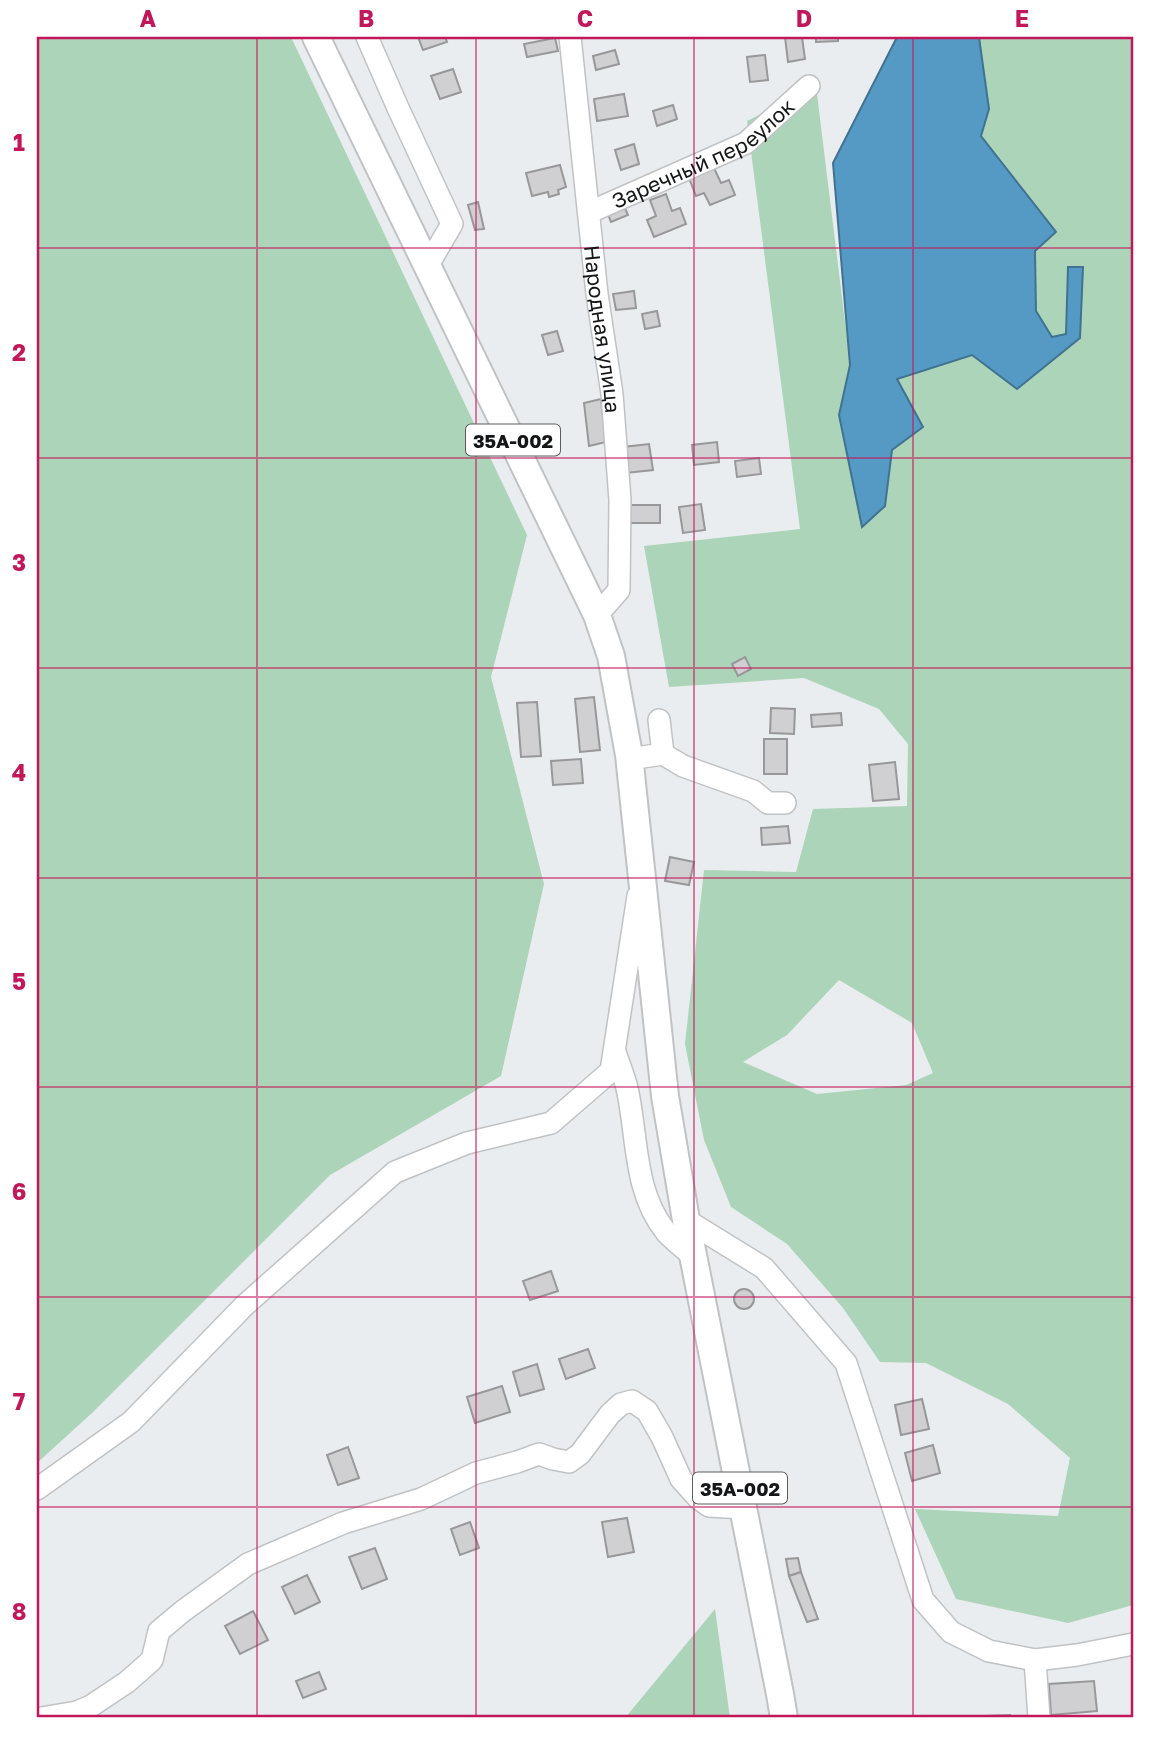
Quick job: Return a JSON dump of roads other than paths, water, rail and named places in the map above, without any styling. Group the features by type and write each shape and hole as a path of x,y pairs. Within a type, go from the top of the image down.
{"main road":[{"name":"35А-002","path":"316,37 597,615 611,656 629,760 665,1096 686,1220 784,1718"}],"street":[{"path":"368,37 452,224 428,265"},
{"name":"Народная улица","path":"570,37 597,294 612,394 620,500 619,590 597,615"},
{"name":"Заречный переулок","path":"590,212 746,143 809,86"},
{"path":"659,720 663,754"},
{"path":"629,760 663,754 683,766 753,791 768,803 785,803"},
{"path":"37,1489 131,1422 245,1305 395,1172 467,1143 551,1123 611,1072 641,873"},
{"path":"614,1050 627,1086 641,1182 650,1206 666,1233 694,1257"},
{"path":"686,1220 764,1268 846,1363 923,1600 951,1632 989,1651 1035,1660 1133,1644"},
{"path":"41,1718 77,1712 127,1682 152,1660 159,1631 248,1564 343,1523 421,1500 476,1472 539,1454 553,1460 569,1462 580,1454 621,1404 632,1401 647,1411 681,1479 699,1499 709,1506 744,1508"},
{"path":"1035,1660 1039,1718"}],"water":[{"path":"897,37 979,37 989,109 981,136 1056,232 1035,251 1036,311 1052,337 1066,334 1068,267 1083,267 1080,338 1017,389 972,355 897,379 923,427 892,450 885,506 862,527 839,415 850,365 833,163"}]}
